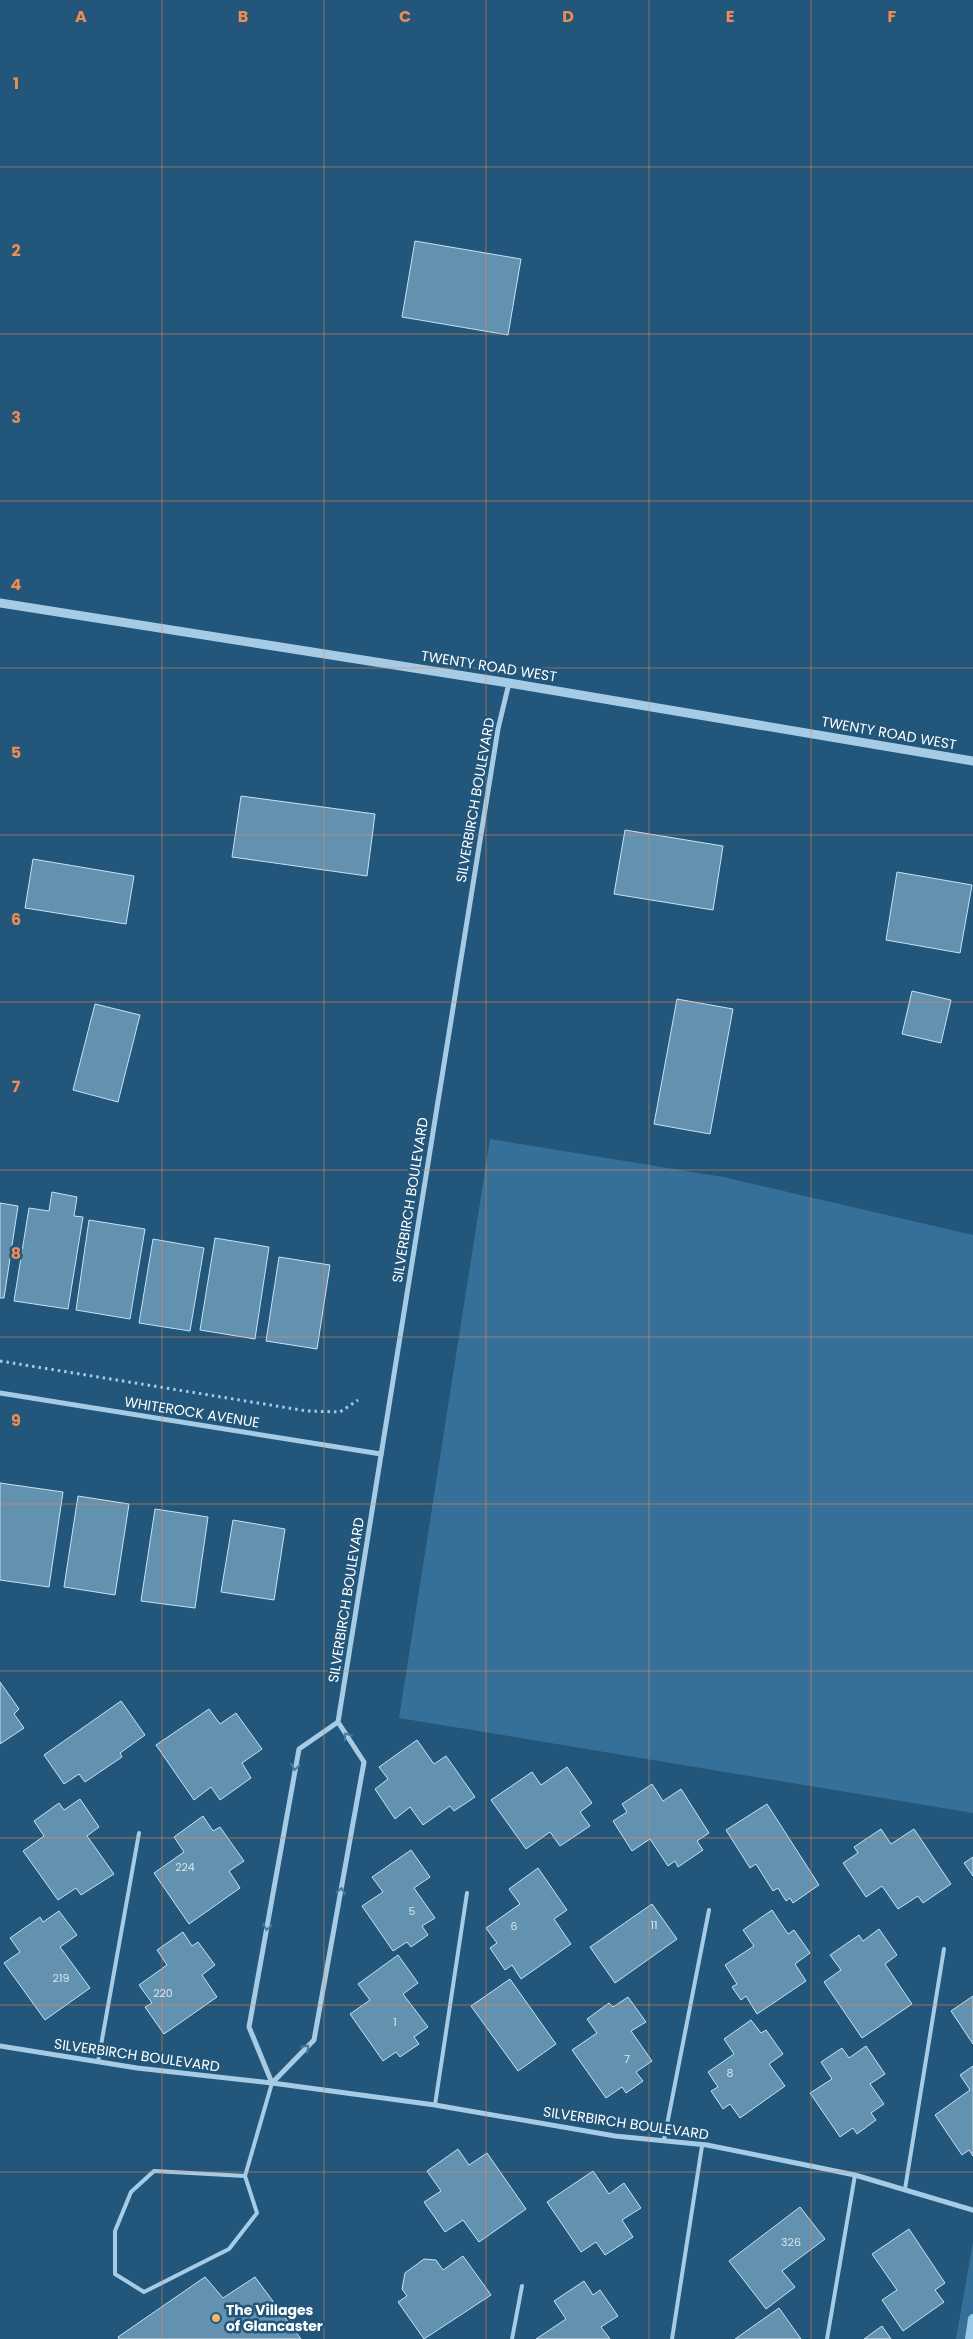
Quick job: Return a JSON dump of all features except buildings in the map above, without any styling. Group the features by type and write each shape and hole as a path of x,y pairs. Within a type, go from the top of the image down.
{"street":[{"name":"TWENTY ROAD WEST","path":"0,603 509,683 973,761"},
{"name":"SILVERBIRCH BOULEVARD","path":"338,1722 498,729 509,683"},
{"name":"WHITEROCK AVENUE","path":"0,1393 381,1454"},
{"path":"338,1722 364,1762 314,2040 272,2083 249,2028 299,1749 338,1722"},
{"name":"SILVERBIRCH BOULEVARD","path":"0,2046 98,2062 435,2105 615,2136 664,2140 702,2146 855,2174 973,2210"}],"lane":[{"path":"98,2062 139,1833"},
{"path":"435,2105 467,1893"},
{"path":"664,2140 709,1910"},
{"path":"905,2190 944,1949"},
{"path":"245,2176 154,2172 131,2192 115,2231 115,2274 144,2292 229,2249 256,2214 245,2176 272,2083"},
{"path":"672,2339 702,2146"},
{"path":"827,2339 855,2174"},
{"path":"512,2339 522,2286"}],"path":[{"path":"0,1361 307,1411 340,1412 358,1400"}],"shaded area":[{"path":"490,1139 723,1177 973,1235 973,1813 399,1718"},
{"path":"973,2242 973,2339 956,2339"}],"waterway":[{"path":"970,2339 973,2319"}],"place":[{"name":"The Villages of Glancaster","path":"216,2318"}]}
